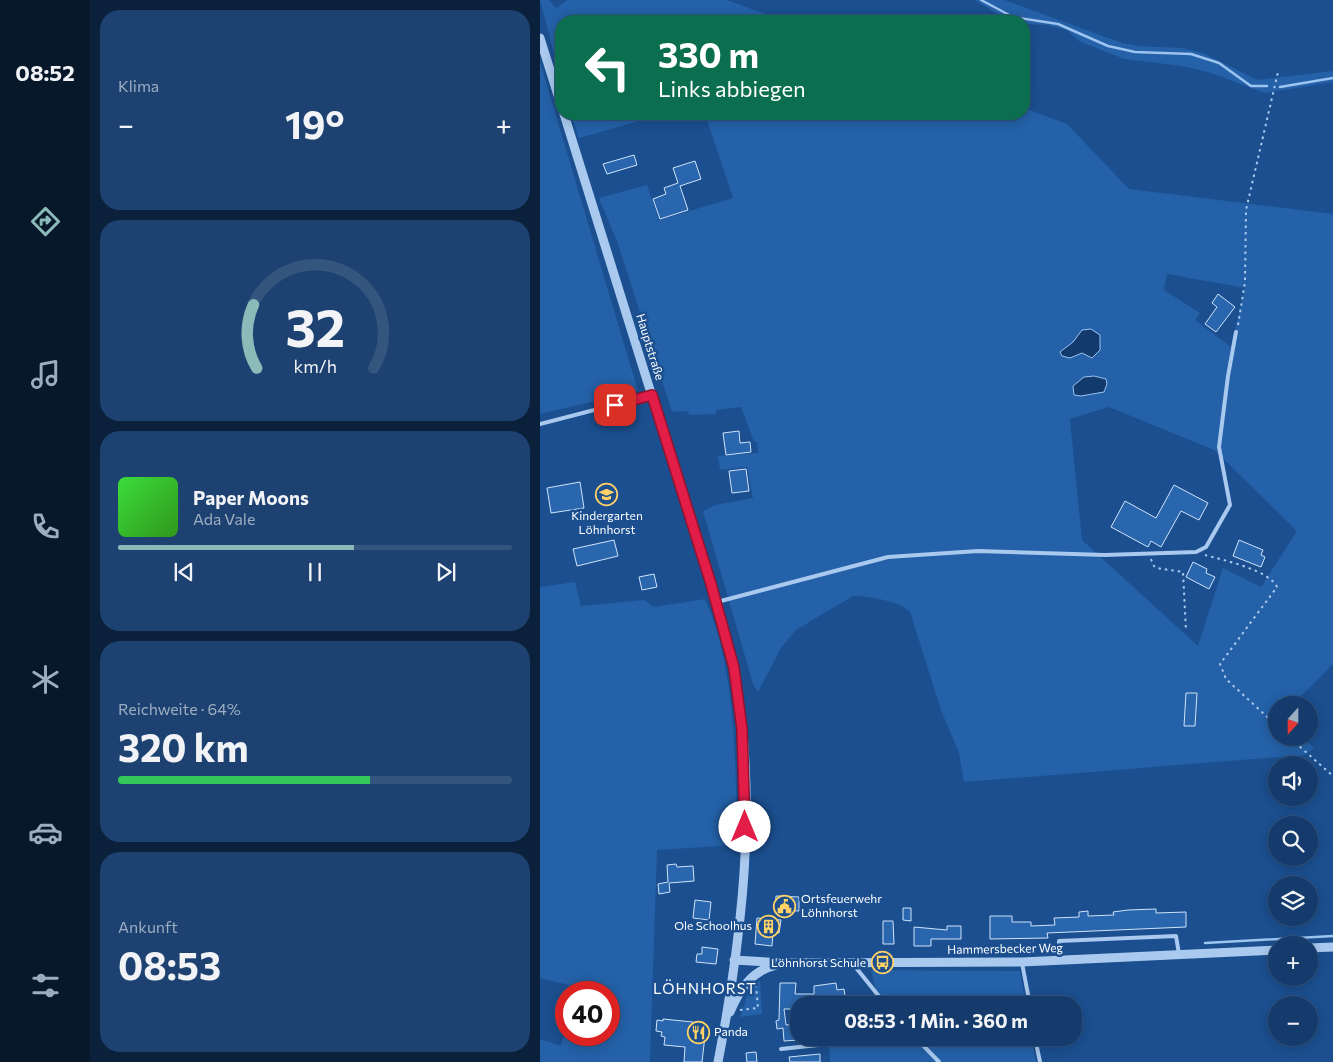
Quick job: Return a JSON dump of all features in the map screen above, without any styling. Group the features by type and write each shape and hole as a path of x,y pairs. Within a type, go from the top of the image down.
{"street":[{"path":"540,38 555,86"},
{"name":"Hauptstraße","path":"566,120 716,602 734,668 744,757 744,855 728,1016 718,1062"},
{"path":"1318,948 1333,947"},
{"name":"Hammersbecker Weg","path":"734,960 784,963 1022,962 1268,950"},
{"path":"728,1016 747,980 755,973 784,963"}],"lane":[{"path":"716,602 888,557 978,551 1105,555 1150,554 1196,552 1206,547 1230,505 1219,447 1236,332"},
{"path":"540,424 652,395"},
{"path":"1060,960 1059,941 1176,936 1179,954"},
{"path":"1022,962 1028,996"},
{"path":"853,963 879,996"},
{"path":"780,1049 808,1046"},
{"path":"924,1046 939,1062"},
{"path":"1037,1046 1040,1062"}],"path":[{"path":"1236,332 1246,282 1246,210 1278,72"},
{"path":"1196,552 1262,574 1274,580 1277,587 1220,664 1226,679 1268,718"},
{"path":"1150,554 1153,565 1156,568 1183,572 1186,631"},
{"path":"1299,746 1333,776"},
{"path":"728,1016 758,1008 755,973"}],"shaded area":[{"path":"540,0 549,0 556,8 567,0 727,0 768,15 555,15 555,57"},
{"path":"975,0 1004,0 1122,43 1138,46 1182,48 1203,53 1257,80 1333,71 1333,82 1265,93 1208,72 1182,66 1124,59 1079,41 1067,30 1047,25 1030,24 1030,15 1000,15"},
{"path":"540,62 555,112 555,120 557,120 638,391 540,414"},
{"path":"1030,110 1067,124 1129,189 1333,214 1333,664 1301,696 1268,696 1268,746 1312,746 1314,748 1305,755 1268,756 1268,758 964,782 959,753 941,710 910,612 892,602 867,597 853,596 796,630 781,648 758,692 753,684 703,511 715,505 753,498 747,467 720,470 718,456 758,453 757,442 754,442 741,407 716,410 716,414 689,415 688,411 672,412 618,244 599,198 647,185 659,220 733,198 707,120 1030,120","holes":["1167,274 1245,288 1231,347 1195,320 1200,313 1164,290","1109,407 1214,450 1297,531 1261,587 1223,568 1198,646 1082,540 1070,419"]},
{"path":"573,120 643,120 579,138"},
{"path":"1091,329 1100,335 1100,350 1092,358 1082,353 1070,358 1062,356 1060,352 1073,342 1082,330"},
{"path":"1094,376 1106,379 1107,384 1104,392 1081,396 1074,395 1073,386 1084,377"},
{"path":"575,582 581,606 644,600 654,607 705,599 723,656 729,687 735,752 736,845 657,850 650,1062 540,1062 540,1039 555,1044 555,1046 620,1046 620,981 555,982 540,978 540,587"},
{"path":"871,970 1020,971 1024,996 877,996"},
{"path":"760,980 762,1014 740,1017 750,988"},
{"path":"829,1046 1033,1046 1036,1062 931,1062 929,1060 927,1062 830,1062"}],"building":[{"path":"634,155 637,165 607,174 603,164"},
{"path":"695,161 701,179 680,186 688,210 660,219 653,199 666,194 664,188 678,183 673,168"},
{"path":"1218,294 1235,307 1216,332 1205,324 1217,307 1212,303"},
{"path":"739,431 740,443 750,442 751,452 726,455 723,433"},
{"path":"746,469 749,491 732,493 729,471"},
{"path":"580,482 584,508 551,513 547,488"},
{"path":"1174,485 1208,503 1199,520 1181,511 1161,547 1151,541 1148,547 1111,527 1125,501 1156,518"},
{"path":"614,540 618,556 577,566 573,549"},
{"path":"1239,540 1263,550 1261,555 1265,557 1261,567 1233,556"},
{"path":"1193,562 1207,569 1206,573 1215,577 1209,589 1186,577"},
{"path":"654,574 657,587 642,590 639,577"},
{"path":"1186,693 1197,693 1195,726 1184,726"},
{"path":"676,864 677,867 693,866 694,881 669,883 670,892 659,894 658,884 668,882 667,865"},
{"path":"776,896 799,897 799,911 775,910"},
{"path":"695,900 711,902 709,920 693,918"},
{"path":"903,908 911,908 911,921 903,920"},
{"path":"1156,909 1156,913 1186,912 1186,927 1047,933 1048,938 990,939 990,916 1012,916 1012,922 1031,922 1031,926 1055,925 1054,918 1079,917 1079,912 1088,911 1088,916 1114,915 1113,912"},
{"name":"Ole Schoolhus","path":"757,918 781,920 779,933 773,933 772,946 755,944"},
{"path":"883,921 893,921 894,944 883,944"},
{"path":"947,926 961,926 961,939 931,939 931,946 914,946 914,927 947,930"},
{"path":"702,947 718,949 716,964 696,962 697,954 702,954"},
{"path":"780,983 796,983 795,994 814,994 814,986 836,983 837,990 844,989 845,996 790,996 790,1009 784,1009 786,1025 790,1025 790,1041 784,1041 783,1028 777,1029 776,1021 779,1020"},
{"path":"663,1019 693,1022 693,1025 706,1027 702,1062 684,1062 685,1047 664,1045 665,1037 661,1036 662,1032 656,1031 657,1020 663,1021"},
{"path":"756,1052 757,1062 747,1062 746,1053"},
{"path":"820,1054 820,1062 790,1062 789,1057"}],"waterway":[{"path":"981,0 1009,15"},
{"path":"1030,20 1058,24 1108,46 1135,52 1191,54 1219,63 1251,86 1267,86"},
{"path":"1280,87 1333,78"},
{"path":"1205,943 1333,936"}],"place":[{"name":"Kindergarten Löhnhorst","path":"607,495"},
{"name":"Ortsfeuerwehr Löhnhorst","path":"785,906"},
{"name":"Ole Schoolhus","path":"768,926"},
{"name":"Löhnhorst Schule","path":"882,963"},
{"name":"Panda","path":"698,1032"}],"district":[{"name":"LÖHNHORST","path":"705,989"}],"route":[{"path":"615,405 652,395 705,565 725,630 739,699 744,757 745,827"}]}
